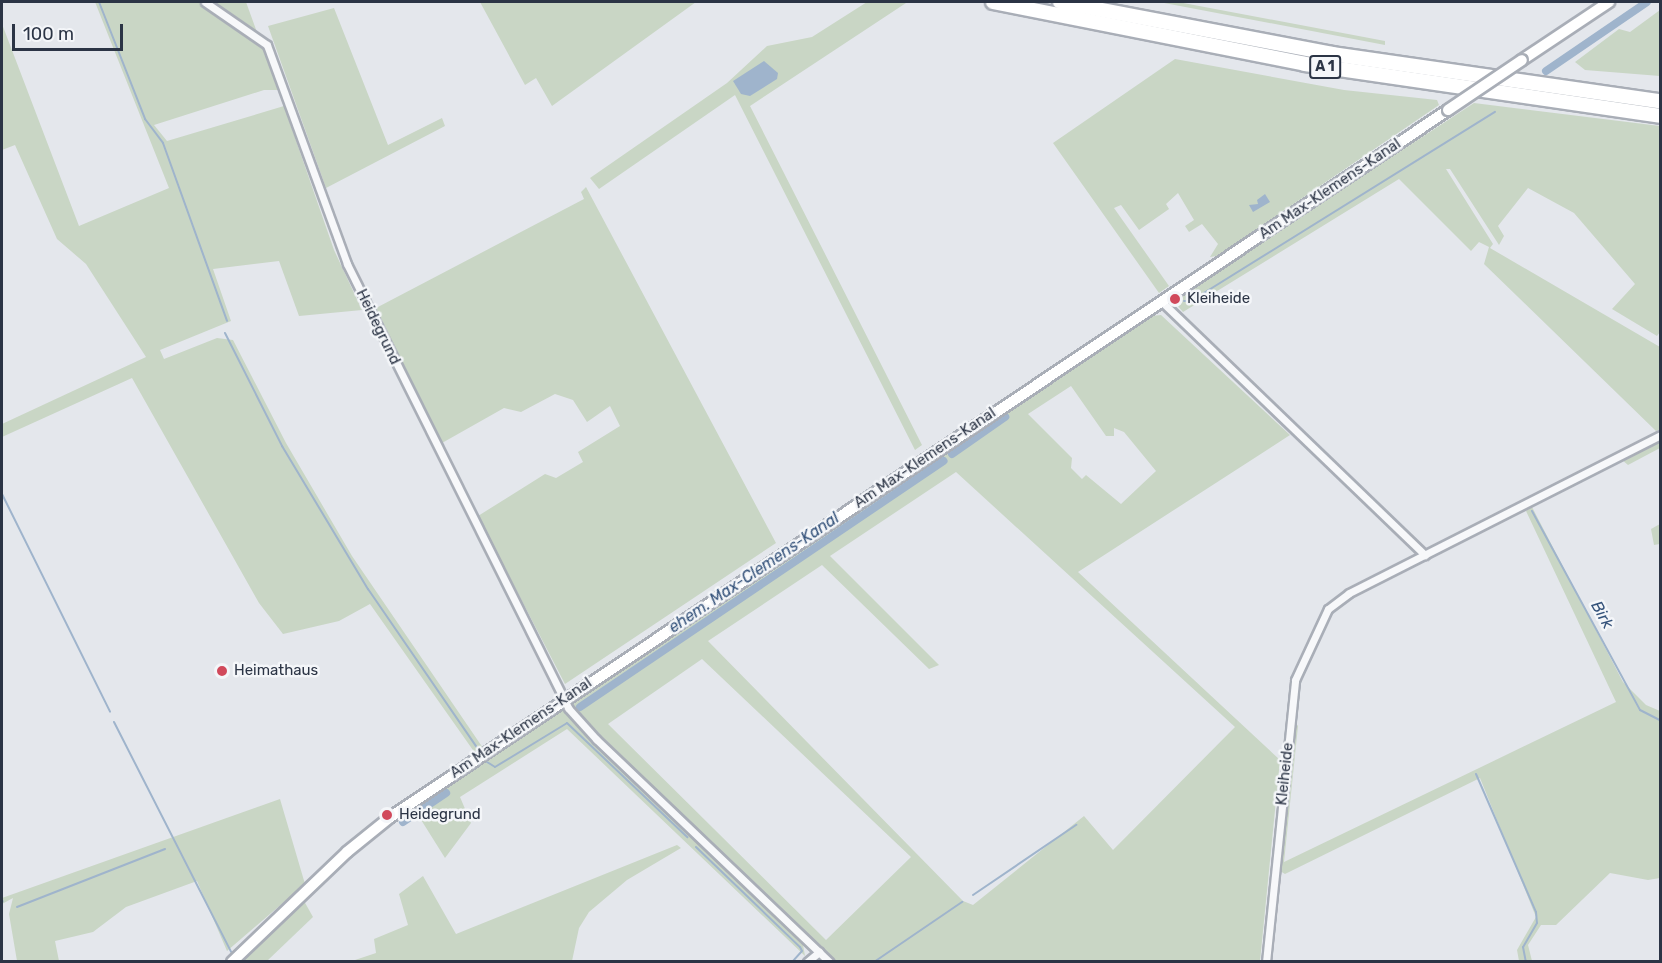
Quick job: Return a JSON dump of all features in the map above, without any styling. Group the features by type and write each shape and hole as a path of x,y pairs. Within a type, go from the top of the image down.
{"highway":[{"name":"A 1","path":"993,2 1305,64 1660,116"},
{"name":"A 1","path":"1060,2 1332,54 1660,101"}],"main road":[{"name":"Am Max-Klemens-Kanal","path":"232,962 381,823 1609,2"}],"street":[{"name":"Heidegrund","path":"205,2 267,45 346,264 563,700 596,739 829,962"},
{"path":"1162,302 1425,555"},
{"name":"Kleiheide","path":"1266,962 1298,669 1332,605 1660,435"},
{"path":"807,962 819,952"}],"green space":[{"path":"95,2 246,2 278,90 264,90 154,125 167,141 284,106 334,250 362,310 299,316 279,261 213,269 231,321 160,350 164,359 217,338 233,340 286,443 352,556 483,748 475,753 370,604 339,621 283,634 259,603 132,378 2,437 2,424 146,357 86,264 57,239 15,145 2,150 2,24 79,226 169,188"},
{"path":"480,2 696,2 552,106 536,78 525,85"},
{"path":"867,2 906,3 750,106 922,445 915,450 735,95 599,189 590,178 727,83 767,46 812,37"},
{"path":"1159,2 1178,2 1385,41 1385,45"},
{"path":"334,8 388,145 442,118 445,126 326,188 268,26"},
{"path":"1660,10 1660,76 1585,70 1575,62 1619,29 1630,32"},
{"path":"1175,59 1344,90 1437,100 1439,105 1217,256 1210,257 1218,244 1202,224 1189,232 1185,226 1194,220 1178,193 1166,204 1169,209 1139,230 1121,205 1114,208 1169,286 1159,293 1053,143"},
{"path":"1474,103 1660,126 1660,332 1657,336 1612,309 1635,284 1574,213 1528,188 1498,226 1504,236 1499,245 1450,169 1446,169 1493,244 1490,248 1660,347 1660,429 1656,431 1484,264 1489,247 1479,242 1471,251 1399,179 1183,312 1177,305 1178,297"},
{"path":"586,187 776,543 565,684 478,516 545,474 556,478 583,462 578,452 620,426 610,406 587,422 573,400 555,394 521,412 504,408 442,443 376,308 584,199 581,192"},
{"path":"1161,315 1290,435 1078,572 1280,760 1260,961 832,961 578,713 573,706 576,699 978,429 1151,316","holes":["1071,386 1106,436 1114,436 1114,428 1124,432 1156,471 1121,504 1086,475 1082,479 1071,468 1072,458 1028,414","956,472 1235,727 1113,850 1084,816 973,905 963,901 708,641 822,565 929,669 939,665 830,556","702,659 911,857 826,940 608,724"]},
{"path":"1660,439 1660,448 1628,465 1621,459"},
{"path":"1532,507 1623,682 1646,705 1660,711 1660,878 1648,880 1610,873 1556,925 1541,925 1528,945 1532,961 1519,961 1517,950 1536,917 1480,778 1285,874 1280,871 1294,721 1298,726 1284,862 1616,702 1526,511"},
{"path":"1660,524 1660,544 1654,545 1651,529"},
{"path":"561,709 802,939 805,956 567,729 460,797 471,823 445,858 413,807"},
{"path":"280,799 305,884 227,951 197,881 126,907 93,932 55,941 59,961 17,961 9,914 13,898 2,904 2,898"},
{"path":"677,845 681,848 627,880 589,912 579,928 572,961 352,961 376,953 374,939 408,925 399,894 423,876 456,934"},
{"path":"304,901 313,917 267,961 240,961"}],"water":[{"path":"764,61 778,73 777,79 750,96 741,94 733,81"},
{"path":"1265,194 1270,202 1253,212 1249,205 1258,204 1257,200"}],"waterway":[{"path":"99,2 145,119 163,143 227,321"},
{"name":"ehem. Max-Clemens-Kanal","path":"1546,71 1647,2"},
{"path":"1184,301 1191,301 1495,112"},
{"path":"225,333 282,446 368,589 476,746"},
{"name":"ehem. Max-Clemens-Kanal","path":"952,454 1005,417"},
{"name":"ehem. Max-Clemens-Kanal","path":"580,707 943,461"},
{"path":"2,494 110,712"},
{"name":"Birk","path":"1532,511 1640,710 1660,720"},
{"path":"114,722 231,952"},
{"path":"487,762 495,767 567,723 687,837"},
{"path":"1476,774 1536,912 1537,923 1523,947 1526,962"},
{"name":"ehem. Max-Clemens-Kanal","path":"403,822 446,793"},
{"path":"973,895 1076,825"},
{"path":"696,847 800,947 802,951 792,962"},
{"path":"17,907 165,849"},
{"path":"874,962 962,902"}],"place":[{"name":"Kleiheide","path":"1175,299"},
{"name":"Heimathaus","path":"222,671"},
{"name":"Heidegrund","path":"387,815"}]}
